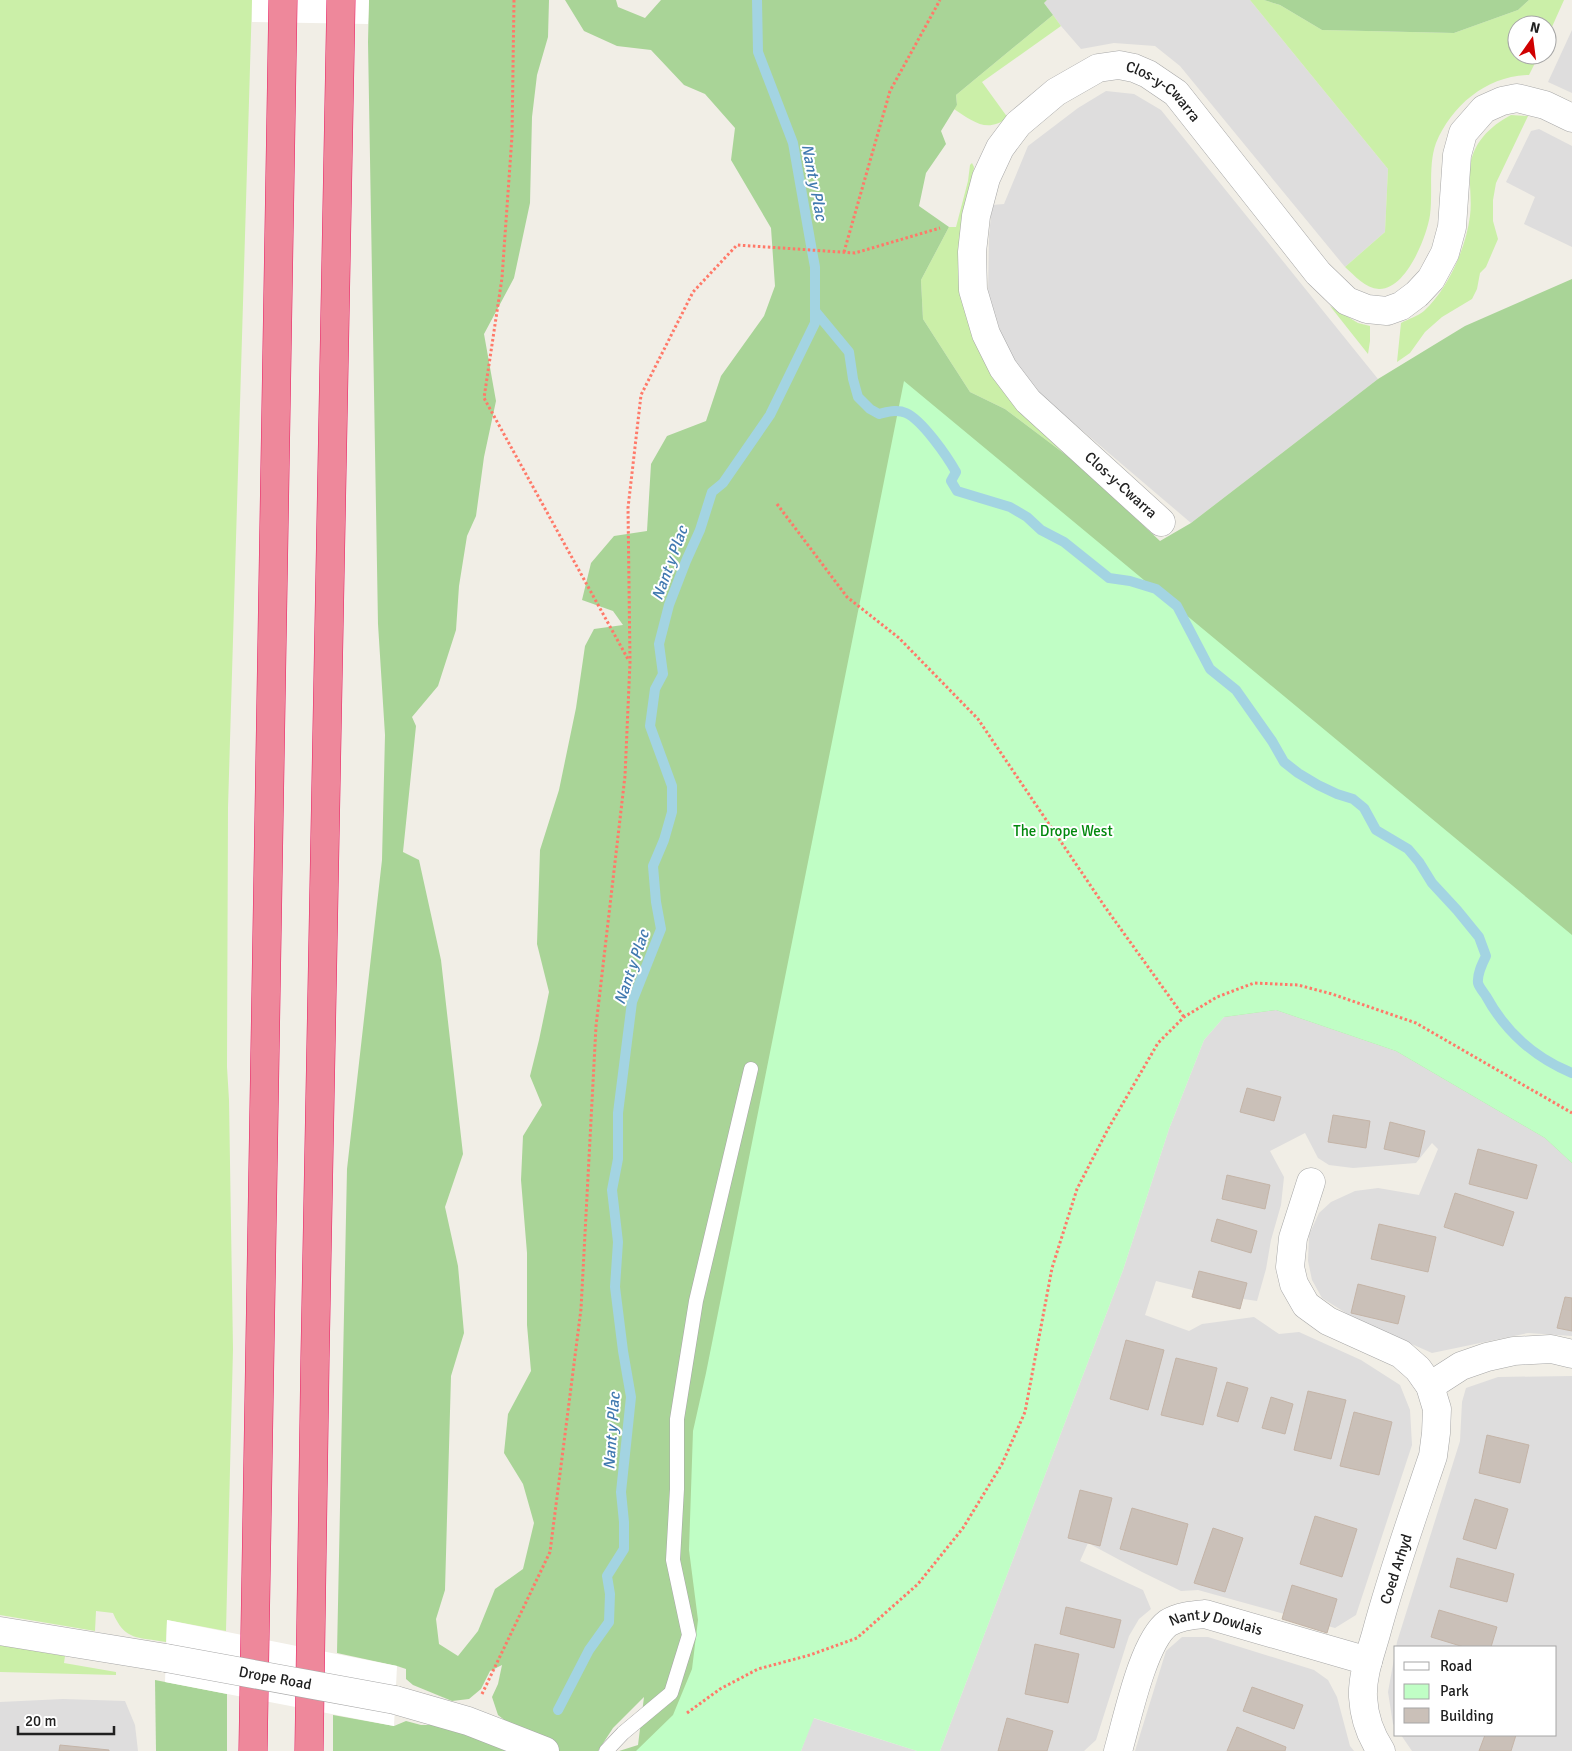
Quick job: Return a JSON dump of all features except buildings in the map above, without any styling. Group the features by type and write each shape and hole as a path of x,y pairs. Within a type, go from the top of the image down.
{"highway":[{"path":"253,1751 283,11"},
{"path":"309,1751 314,1358 341,12"}],"street":[{"name":"Clos-y-Cwarra","path":"1162,522 1028,401 1004,368 986,334 973,290 972,252 976,216 986,178 1000,148 1018,124 1056,92 1098,68 1119,65 1134,68 1148,74 1176,93 1318,273 1347,301 1367,310 1387,311 1401,306 1417,294 1430,279 1444,253 1452,227 1456,155 1463,133 1484,109 1502,101 1517,98 1545,105 1572,118"},
{"name":"Coed Arhyd","path":"1312,1182 1293,1238 1290,1267 1294,1284 1306,1305 1328,1321 1401,1354 1418,1369 1430,1386 1437,1409 1433,1456 1382,1613 1364,1680 1363,1698 1367,1720 1374,1740 1381,1751"},
{"path":"1430,1386 1460,1366 1487,1357 1514,1351 1551,1349 1572,1354"},
{"name":"Nant y Dowlais","path":"1118,1751 1147,1653 1155,1637 1168,1623 1186,1616 1205,1614 1368,1661"},
{"name":"Drope Road","path":"0,1630 395,1700 468,1722 544,1751"}],"lane":[{"path":"606,1751 623,1733 672,1693 689,1635 673,1560 677,1489 676,1419 696,1301 751,1069"}],"path":[{"path":"514,0 512,136 502,278 484,398 630,662"},
{"path":"844,252 890,91 940,0"},
{"path":"468,1722 494,1672 550,1552 581,1310 596,1026 625,776 630,662 628,508 641,395 693,292 737,245 855,254 940,228"},
{"path":"777,504 847,597 899,638 978,719 1105,907 1184,1017"},
{"path":"684,1714 720,1689 758,1669 858,1638 918,1584 963,1528 1002,1464 1024,1412 1052,1268 1077,1189 1108,1129 1158,1043 1184,1017 1217,997 1254,983 1298,984 1416,1023 1572,1113"}],"shaded area":[{"path":"1047,0 1250,0 1388,169 1385,232 1345,267 1180,66 1155,46 1114,43 1081,49 1044,3"},
{"path":"1572,30 1572,93 1548,82"},
{"path":"1106,91 1134,94 1161,110 1378,379 1191,523 1043,397 1008,353 988,296 989,236 992,205 1004,204 1028,146 1078,108"},
{"path":"1539,129 1572,146 1572,247 1524,224 1535,197 1506,182 1531,131"},
{"path":"1276,1010 1396,1051 1545,1138 1572,1163 1572,1336 1528,1333 1432,1353 1357,1320 1322,1298 1312,1280 1308,1261 1309,1235 1319,1213 1331,1202 1355,1191 1378,1188 1419,1195 1438,1149 1432,1143 1416,1163 1353,1168 1329,1165 1318,1158 1305,1133 1270,1151 1284,1177 1281,1205 1257,1301 1209,1294 1156,1281 1145,1315 1189,1331 1202,1324 1254,1317 1279,1334 1299,1332 1361,1360 1400,1385 1410,1410 1412,1445 1356,1615 1335,1628 1198,1590 1181,1591 1088,1543 1080,1561 1143,1590 1151,1609 1139,1619 1129,1636 1096,1740 1084,1751 940,1751 1123,1270 1169,1129 1204,1040 1224,1017"},
{"path":"1572,1376 1572,1751 1412,1751 1402,1736 1557,1736 1557,1646 1396,1646 1460,1441 1462,1402 1466,1388 1498,1377"},
{"path":"1182,1637 1208,1637 1314,1670 1328,1680 1337,1697 1350,1746 1354,1751 1135,1751 1166,1651"},
{"path":"1394,1659 1394,1725 1393,1724 1388,1692"},
{"path":"63,1699 125,1701 135,1725 138,1751 0,1751 0,1702"},
{"path":"813,1718 917,1751 801,1751"}],"green space":[{"path":"0,0 252,0 228,808 227,1067 233,1349 226,1631 167,1620 166,1642 140,1638 128,1633 122,1629 113,1613 96,1611 95,1631 0,1615"},
{"path":"369,0 549,0 548,37 537,75 532,117 530,203 514,278 484,334 496,401 484,457 476,516 467,536 459,586 456,630 438,686 412,717 416,726 403,852 419,860 441,960 463,1154 445,1207 458,1266 464,1333 451,1376 445,1590 436,1619 439,1644 458,1656 478,1631 495,1589 523,1569 534,1523 523,1484 504,1453 508,1414 531,1371 527,1325 527,1253 521,1180 523,1136 542,1105 530,1076 549,992 537,944 540,850 559,790 576,708 585,646 594,629 623,625 613,611 582,600 591,563 614,536 647,531 651,464 667,436 706,421 721,376 764,316 775,286 771,228 731,160 735,128 705,94 684,85 651,50 617,46 584,31 565,0 616,0 618,7 645,18 661,0 1047,0 1044,3 1053,15 956,95 957,105 941,131 946,144 926,173 919,206 949,227 921,280 923,319 970,392 1005,409 1078,464 1160,541 1191,523 1378,379 1465,326 1572,279 1572,1163 1545,1138 1396,1051 1276,1010 1224,1017 1204,1012 703,1751 619,1751 638,1745 644,1697 613,1728 598,1751 522,1751 517,1730 498,1715 492,1697 498,1684 502,1665 490,1671 481,1689 469,1699 452,1701 413,1685 406,1679 406,1669 337,1653 347,1169 382,860 385,735 378,624 368,42"},
{"path":"1250,0 1264,0 1280,5 1322,30 1454,33 1518,10 1529,0 1564,0 1557,16 1507,15 1507,65 1534,65 1529,75 1499,81 1485,87 1461,105 1451,116 1436,143 1432,160 1430,215 1425,236 1406,272 1389,287 1379,289 1360,281 1345,267 1385,232 1388,169"},
{"path":"1264,0 1529,0 1518,10 1454,33 1322,30 1280,5"},
{"path":"1053,15 1061,26 982,82 1008,118 993,125 980,124 954,109 957,105 956,95"},
{"path":"1511,115 1528,116 1496,183 1493,200 1493,221 1498,239 1486,267 1480,273 1477,289 1472,299 1442,317 1425,332 1410,353 1397,362 1401,323 1422,313 1433,302 1448,280 1460,254 1470,216 1470,170 1474,152 1489,130"},
{"path":"972,163 974,167 961,295 1078,464 1005,409 970,392 923,319 921,280 949,227 956,227"},
{"path":"1330,306 1358,323 1370,326 1368,354"},
{"name":"The Drope West","path":"904,381 1572,935 1572,1163 1545,1138 1396,1051 1276,1010 1224,1017 1204,1040 1169,1129 1123,1270 940,1751 917,1751 814,1718 801,1751 636,1751 673,1715 692,1669 698,1620 689,1550 693,1431"},
{"path":"0,1645 65,1656 64,1663 116,1672 116,1675 0,1672"},
{"path":"155,1680 227,1694 227,1751 156,1751"},
{"path":"333,1715 394,1726 406,1721 421,1725 454,1725 509,1751 333,1751"}],"pier":[{"path":"252,0 369,0 368,24 252,22"},
{"path":"167,1620 397,1666 394,1726 165,1682"}],"waterway":[{"name":"Nant y Plac","path":"558,1710 589,1650 609,1622 610,1594 607,1576 624,1549 621,1492 631,1397 615,1287 618,1242 612,1190 618,1159 618,1113 632,1002 661,929 656,902 653,866 664,840 672,812 672,786 650,726 655,689 663,674 659,644 669,605 700,530 712,492 723,483 770,415 815,323 815,267 793,143 758,52 757,0"},
{"path":"815,311 849,352 858,397 870,409 879,414 899,411 906,413 919,423 940,448 956,472 951,481 957,491 1010,507 1027,517 1041,530 1064,542 1109,578 1130,581 1156,589 1177,606 1210,669 1236,690 1272,741 1284,762 1318,785 1353,799 1364,808 1376,830 1408,849 1432,883 1479,937 1486,956 1481,966 1478,983 1502,1021 1522,1042 1546,1060 1572,1073"}]}
